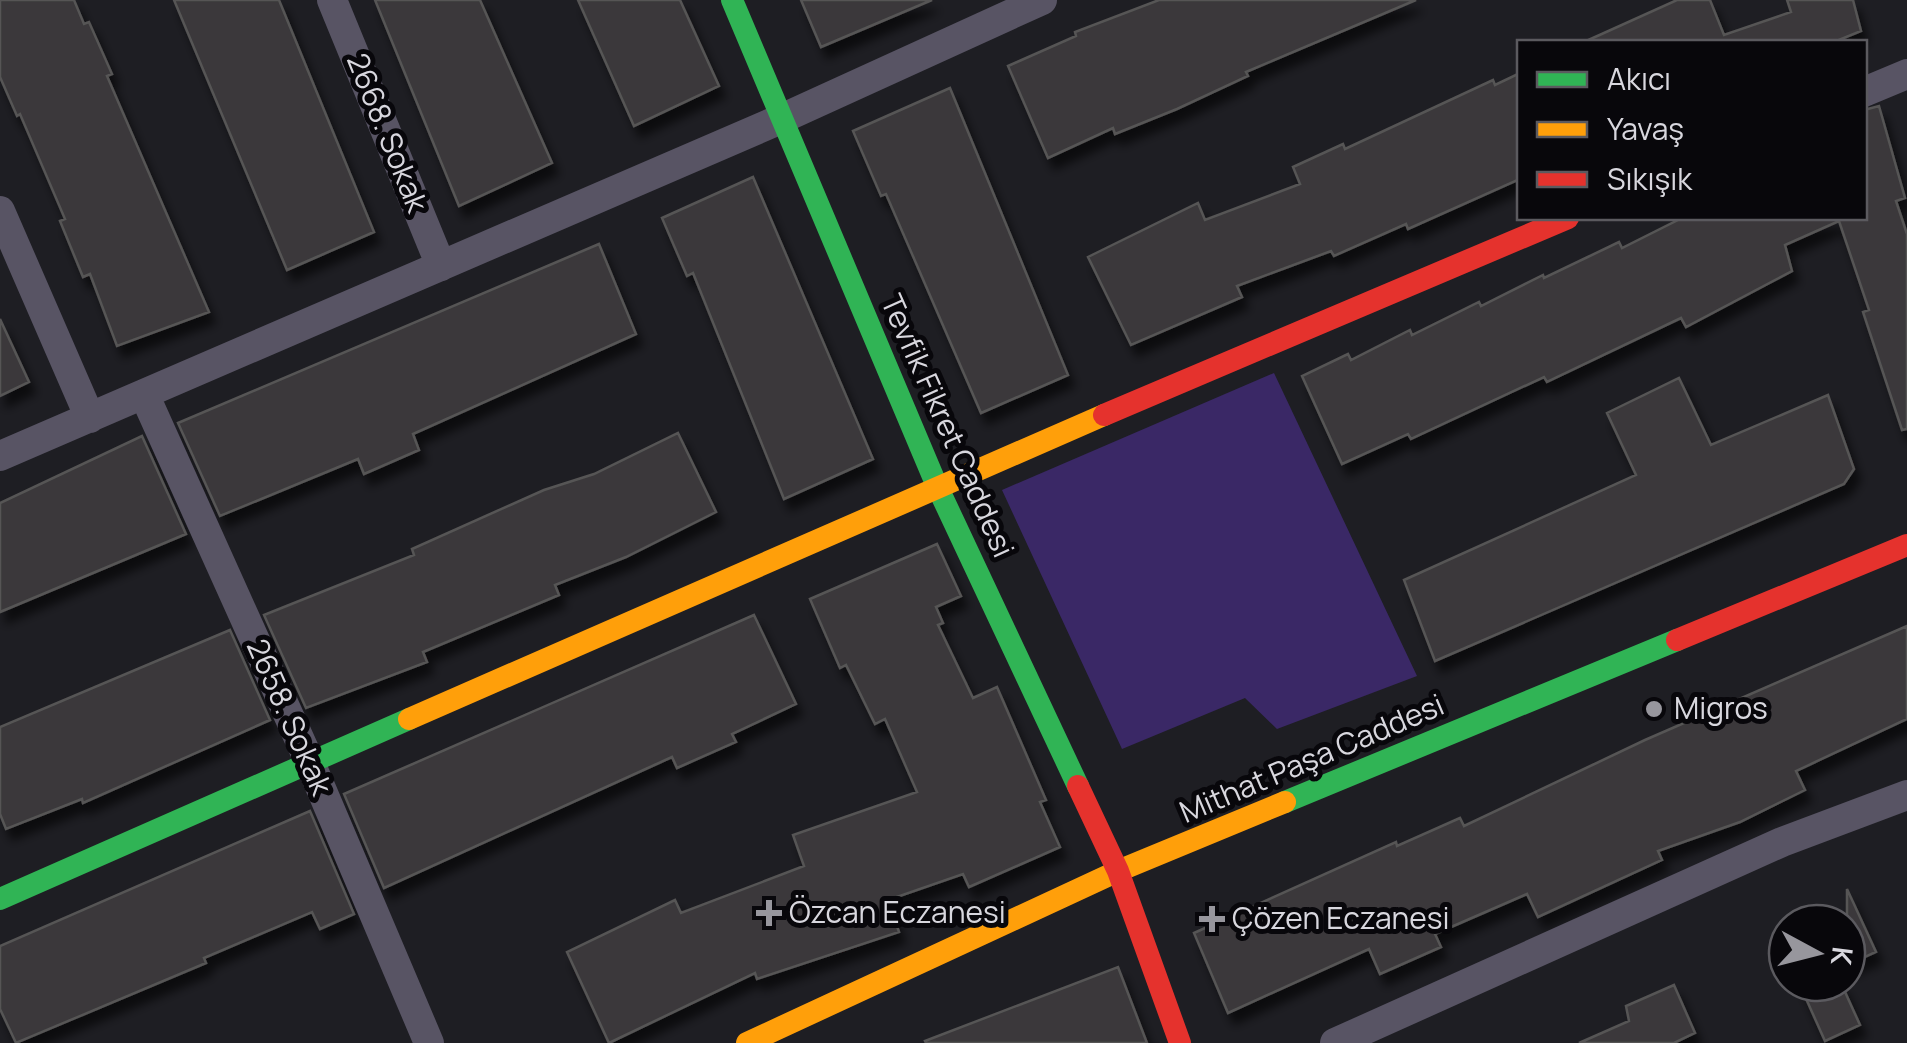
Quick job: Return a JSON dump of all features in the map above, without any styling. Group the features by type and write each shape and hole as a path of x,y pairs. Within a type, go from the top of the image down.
{"street":[{"name":"2668. Sokak","path":"332,0 441,266"},
{"name":"Tevfik Fikret Caddesi","path":"732,0 938,486 1118,871 1180,1043"},
{"path":"0,456 781,120 1042,0"},
{"path":"1867,91 1907,74"},
{"path":"0,211 90,418"},
{"path":"0,899 938,486 1563,220"},
{"name":"2658. Sokak","path":"144,394 311,765 429,1043"},
{"name":"Mithat Paşa Caddesi","path":"747,1043 1118,871 1907,545"},
{"path":"1335,1043 1782,842 1907,796"}],"shaded area":[{"path":"1274,373 1417,676 1277,729 1245,698 1122,749 1002,490"}],"building":[{"path":"0,0 74,0 84,24 89,22 112,74 107,76 209,312 117,346 90,274 83,277 60,221 65,219 0,77"},
{"path":"174,0 279,0 374,232 287,270"},
{"path":"375,0 480,0 552,163 459,206"},
{"path":"578,0 680,0 719,86 634,126"},
{"path":"801,0 932,0 821,47"},
{"path":"1159,0 1416,0 1246,72 1248,76 1177,109 1115,134 1113,128 1048,158 1008,66 1076,36 1075,32"},
{"path":"1677,0 1710,0 1724,35 1791,12 1787,0 1853,0 1861,31 1839,40 1588,40"},
{"path":"1517,74 1517,180 1408,229 1406,224 1334,256 1331,251 1237,286 1242,297 1131,345 1088,257 1198,203 1205,220 1300,184 1293,167 1343,144 1345,149 1493,80 1495,85"},
{"path":"950,88 1068,375 981,413 886,194 881,196 853,131"},
{"path":"1879,106 1905,198 1896,201 1907,234 1907,429 1902,430 1863,312 1869,310 1839,221 1785,245 1792,271 1686,327 1681,318 1547,382 1544,377 1411,439 1408,434 1342,464 1302,376 1348,354 1351,360 1410,330 1412,335 1479,302 1481,306 1619,242 1622,248 1678,220 1867,220 1867,109"},
{"path":"753,177 873,459 784,499 693,273 687,276 662,218"},
{"path":"599,244 636,334 413,434 419,450 364,474 358,459 220,516 178,423"},
{"path":"0,319 29,382 0,396"},
{"path":"1679,378 1711,445 1828,395 1854,469 1844,484 1435,661 1404,580 1636,475 1607,413"},
{"path":"678,433 716,512 626,557 555,585 559,595 423,652 427,662 306,708 264,615 414,555 412,549 544,490 594,474"},
{"path":"142,436 186,534 0,612 0,503"},
{"path":"937,544 961,596 936,607 943,623 938,625 973,698 997,687 1046,800 1040,802 1060,847 969,887 963,874 888,900 899,932 757,979 755,973 609,1043 567,952 675,900 681,913 804,866 793,835 917,792 885,719 875,724 846,665 840,668 810,599"},
{"path":"754,615 796,704 732,734 736,742 677,768 672,757 384,888 344,794"},
{"path":"1907,626 1907,719 1796,771 1805,790 1740,822 1658,851 1662,860 1538,917 1527,894 1435,934 1441,947 1380,974 1369,949 1228,1013 1194,933 1396,842 1397,846 1460,818 1464,826 1645,740"},
{"path":"230,630 270,720 83,803 82,799 6,829 0,814 0,727"},
{"path":"310,811 354,914 320,929 312,912 204,958 206,963 16,1043 0,1009 0,946"},
{"path":"1867,932 1876,952 1867,956"},
{"path":"1118,967 1147,1043 925,1041"},
{"path":"1674,985 1695,1033 1674,1043 1579,1043 1629,1021 1626,1006"},
{"path":"1808,1003 1850,1003 1860,1025 1825,1041"}],"traffic: fast":[{"path":"732,0 937,486 1078,786"},
{"path":"1285,802 1677,640"},
{"path":"0,899 409,719"}],"traffic: slow":[{"path":"409,719 1104,415"},
{"path":"747,1043 1118,871 1285,802"}],"traffic: jam":[{"path":"1104,415 1563,220"},
{"path":"1677,640 1907,545"},
{"path":"1078,786 1118,871 1180,1043"}],"place":[{"name":"Migros","path":"1654,709"},
{"name":"Özcan Eczanesi","path":"769,913"},
{"name":"Çözen Eczanesi","path":"1212,919"}]}
